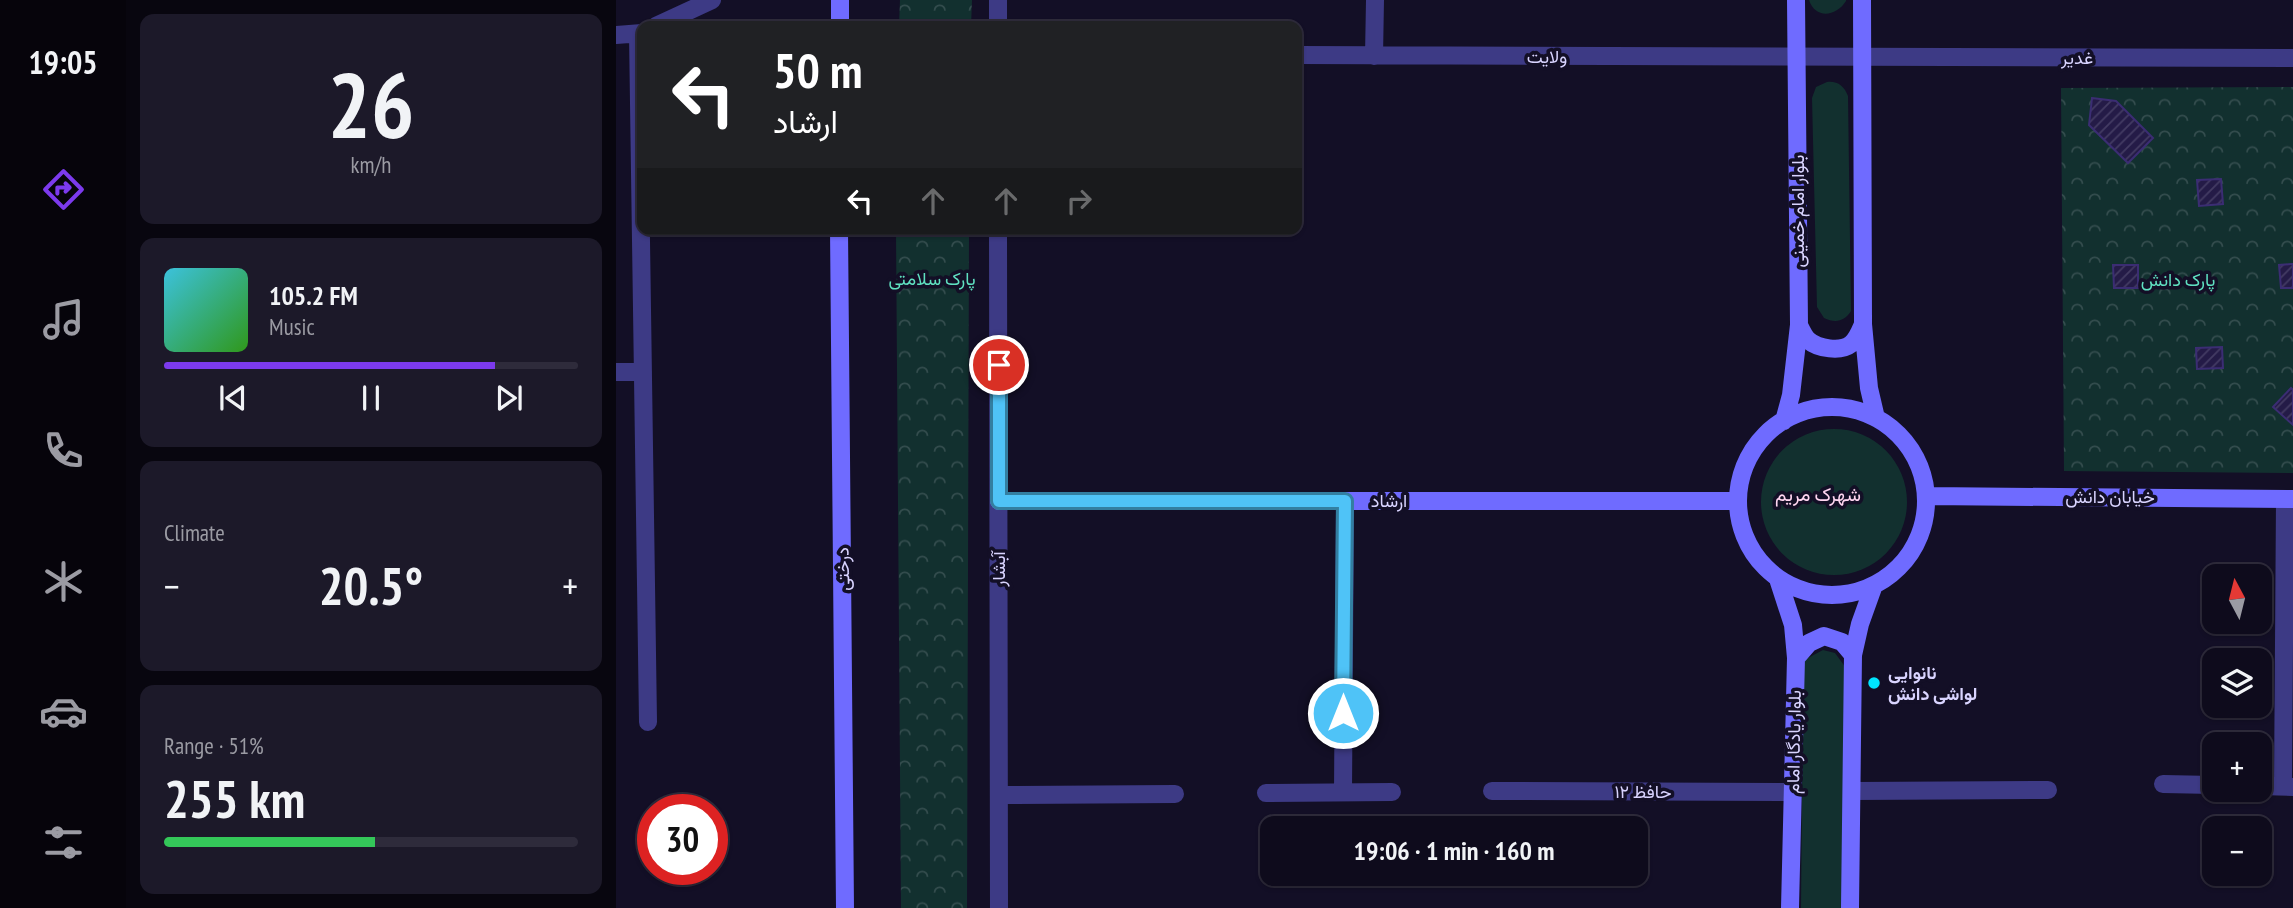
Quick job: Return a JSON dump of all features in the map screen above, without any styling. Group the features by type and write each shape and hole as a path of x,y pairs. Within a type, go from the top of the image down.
{"street":[{"path":"667,21 712,0"},
{"path":"839,21 840,0"},
{"path":"998,0 998,21"},
{"path":"1374,0 1374,56"},
{"name":"بلوار امام خمینی","path":"1784,421 1791,395 1799,325 1796,0"},
{"path":"1862,0 1863,324 1869,388 1876,418"},
{"path":"616,35 637,34"},
{"name":"ولایت","path":"1302,55 1862,58"},
{"name":"غدیر","path":"1862,58 2293,58"},
{"path":"642,235 648,722"},
{"name":"درختی","path":"839,235 845,908"},
{"name":"آبشار","path":"998,235 999,908"},
{"path":"1799,325 1808,340 1833,349 1848,347 1855,341 1863,324"},
{"path":"616,372 643,372"},
{"path":"1829,406 1846,408 1876,418 1902,438 1919,465 1927,496 1923,527 1910,554 1890,576 1855,593 1835,595 1805,592 1779,579 1757,558 1747,540 1738,501 1744,469 1759,442 1784,421 1814,409 1829,406"},
{"name":"خیابان دانش","path":"1927,496 2289,499"},
{"path":"2288,786 2289,499"},
{"name":"ارشاد","path":"999,501 1738,501"},
{"path":"1343,792 1345,501"},
{"name":"بلوار یادگار امام","path":"1779,579 1793,625 1796,658 1790,908"},
{"path":"1850,908 1853,654 1874,585"},
{"path":"1796,658 1810,643 1825,636 1842,642 1853,654"},
{"path":"2163,784 2202,785"},
{"path":"1853,791 2048,790"},
{"path":"1266,793 1391,792"},
{"name":"حافظ ۱۲","path":"1492,792 1793,792"},
{"path":"999,795 1175,794"}],"green space":[{"path":"900,0 972,0 971,21 899,21"},
{"path":"1809,0 1846,1 1837,10 1826,14 1816,10"},
{"path":"1827,82 1840,85 1848,96 1851,311 1836,321 1824,318 1817,307 1812,98 1816,87"},
{"name":"پارک دانش","path":"2293,87 2293,473 2064,471 2061,88"},
{"name":"پارک سلامتی","path":"896,235 969,235 967,908 901,908"},
{"path":"1834,429 1862,434 1886,450 1902,474 1907,502 1902,530 1886,554 1862,570 1834,575 1806,570 1782,554 1766,530 1761,502 1766,474 1782,450 1806,434"},
{"path":"1823,650 1835,653 1846,668 1843,908 1801,908 1803,666 1806,659"}],"building":[{"path":"2092,98 2116,101 2153,138 2128,163 2089,125"},
{"path":"2221,179 2223,204 2199,206 2197,180"},
{"path":"2293,264 2293,288 2281,288 2279,265"},
{"path":"2113,265 2138,265 2138,288 2114,288"},
{"path":"2222,347 2223,368 2197,369 2196,348"},
{"path":"2291,388 2293,390 2293,425 2273,407"}],"place":[{"name":"نانوایی لواشی دانش","path":"1874,683"}],"district":[{"name":"شهرک مریم","path":"1818,494"}],"route":[{"path":"999,365 999,501 1345,501 1343,713"}]}
